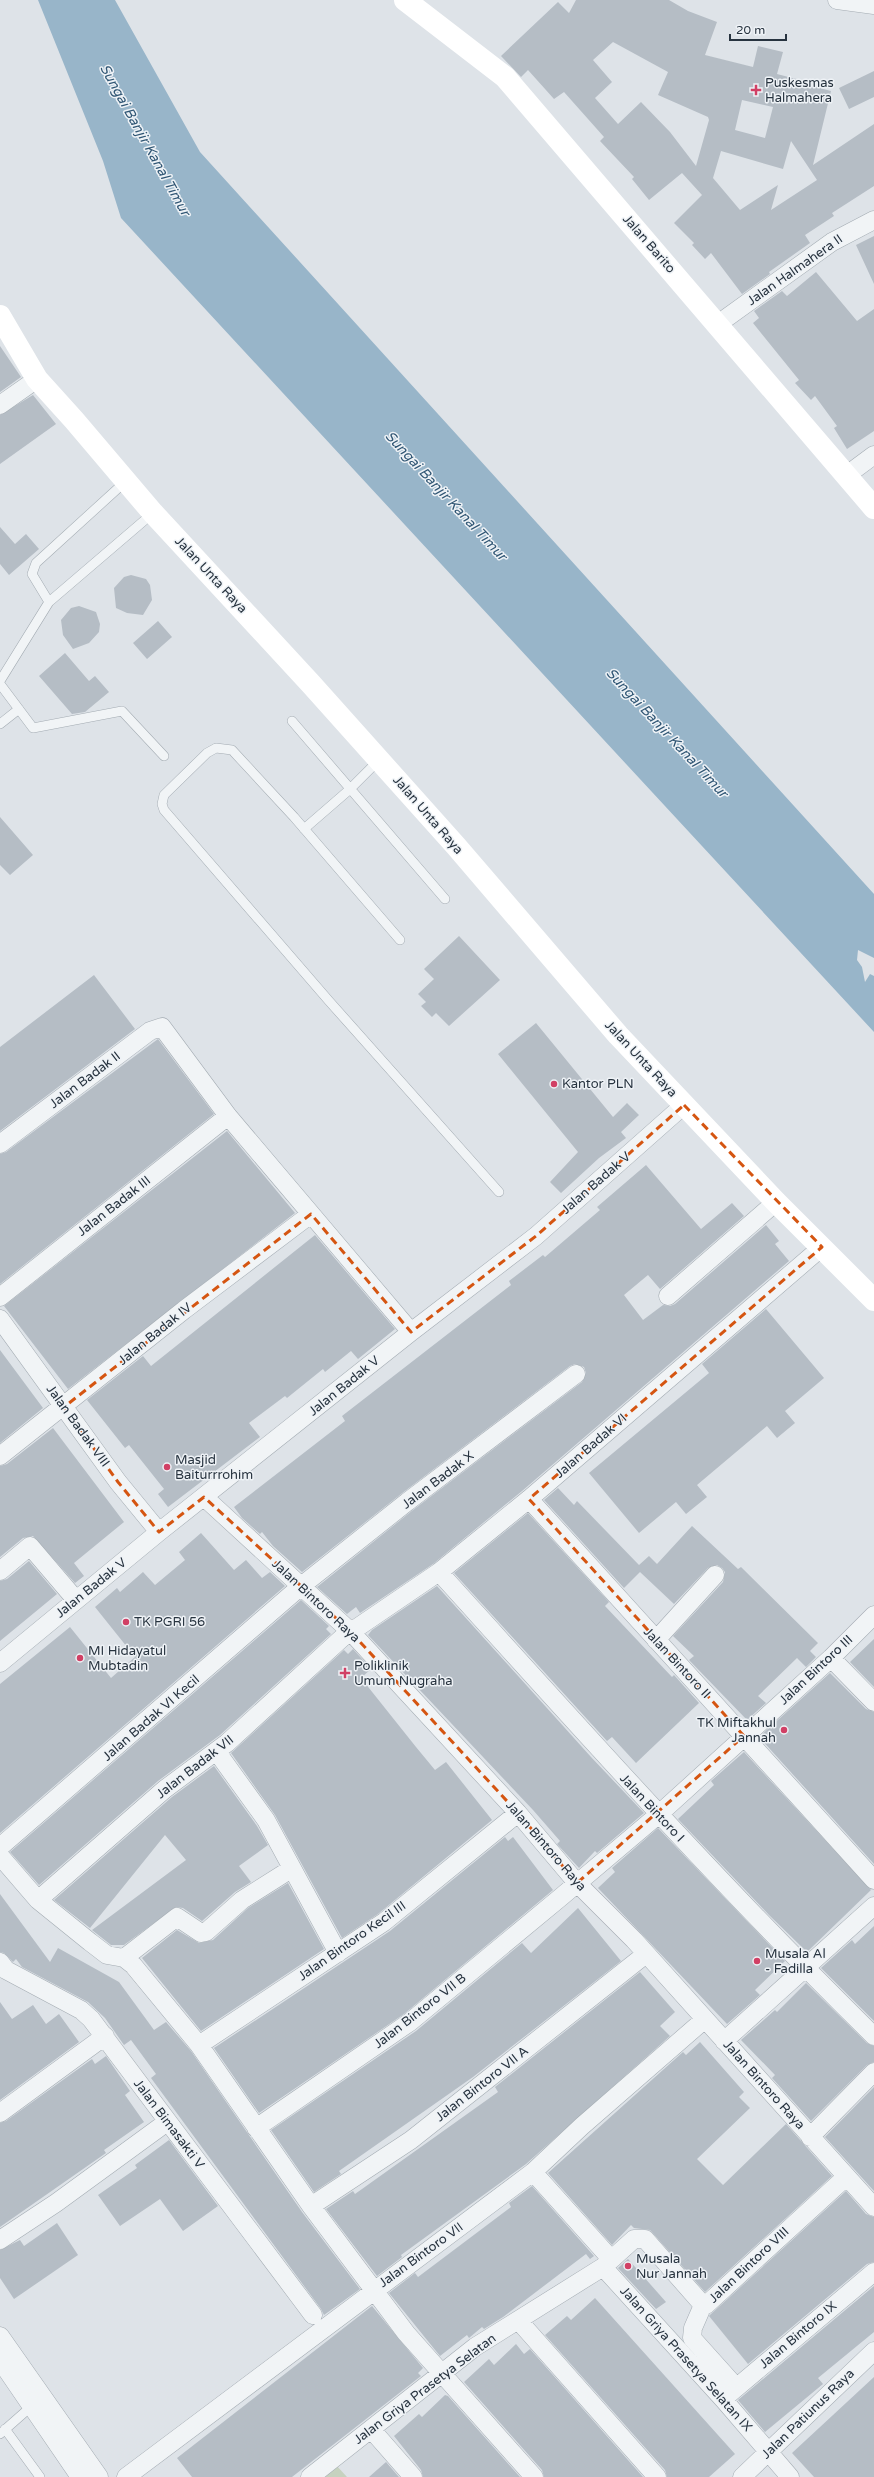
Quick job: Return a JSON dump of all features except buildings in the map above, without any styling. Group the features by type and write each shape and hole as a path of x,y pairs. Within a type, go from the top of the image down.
{"street":[{"name":"Jalan Barito","path":"405,0 505,77 874,508"},
{"path":"837,0 874,5"},
{"name":"Jalan Halmahera II","path":"718,324 832,242 874,220"},
{"name":"Jalan Unta Raya","path":"2,324 37,379 153,513 379,760 569,980 776,1202 874,1300"},
{"path":"0,405 37,379"},
{"path":"847,475 874,455"},
{"name":"Jalan Badak II","path":"0,1144 150,1031 159,1027 170,1035 228,1116"},
{"name":"Jalan Badak V","path":"0,1663 159,1532 411,1332 536,1236 684,1105"},
{"path":"228,1116 411,1332"},
{"name":"Jalan Badak III","path":"0,1296 228,1116"},
{"path":"668,1296 776,1202"},
{"name":"Jalan Badak IV","path":"0,1456 64,1407 184,1310 311,1214"},
{"name":"Jalan Badak VI","path":"351,1632 439,1572 529,1500 822,1247"},
{"name":"Jalan Badak VIII","path":"0,1318 118,1482 159,1532"},
{"name":"Jalan Badak X","path":"300,1587 407,1502 576,1374"},
{"name":"Jalan Bintoro Raya","path":"204,1497 300,1587 351,1632 518,1813 577,1884 646,1954 874,2207"},
{"name":"Jalan Bintoro II","path":"529,1500 874,1880"},
{"path":"0,1571 30,1546 76,1600"},
{"name":"Jalan Bintoro I","path":"439,1572 658,1815 806,1969 874,2036"},
{"path":"656,1640 715,1575"},
{"name":"Jalan Badak VI Kecil","path":"0,1847 300,1587"},
{"name":"Jalan Bintoro III","path":"577,1884 658,1815 831,1658 874,1615"},
{"name":"Jalan Badak VII","path":"38,1900 165,1789 217,1752 351,1632"},
{"path":"831,1658 874,1702"},
{"path":"217,1752 266,1820 291,1870 338,1953"},
{"name":"Jalan Bintoro Kecil III","path":"200,2045 384,1922 518,1813"},
{"path":"0,1856 38,1900 107,1956 124,1958 133,1965 200,2045 311,2206 406,2333 440,2374 534,2477"},
{"path":"124,1958 177,1916 201,1933 206,1932 242,1900 291,1870"},
{"name":"Jalan Bintoro VII B","path":"256,2128 410,2022 577,1884"},
{"path":"724,2040 806,1969 874,1906"},
{"name":"Jalan Bintoro VII A","path":"311,2206 411,2140 646,1954"},
{"name":"Jalan Bimasakti V","path":"2,1969 82,2010 105,2036 167,2122 313,2315"},
{"name":"Jalan Bintoro VII","path":"126,2477 374,2289 533,2172 582,2126 705,2019"},
{"path":"0,2113 105,2036"},
{"path":"810,2137 874,2072"},
{"path":"0,2240 56,2204 167,2122"},
{"name":"Jalan Griya Prasetya Selatan IX","path":"533,2172 607,2263 729,2393 767,2452 790,2477"},
{"name":"Jalan Bintoro VIII","path":"607,2263 634,2239 645,2239 703,2305 709,2303 792,2224 846,2177"},
{"name":"Jalan Griya Prasetya Selatan","path":"310,2477 475,2347 607,2263"},
{"name":"Jalan Bintoro IX","path":"729,2393 874,2272"},
{"path":"703,2305 693,2328 692,2338 729,2393"},
{"path":"518,2320 657,2477"},
{"path":"0,2336 80,2477"},
{"name":"Jalan Patiunus Raya","path":"742,2477 874,2351"},
{"path":"0,2360 99,2477"},
{"path":"371,2429 413,2477"}],"lane":[{"path":"49,602 32,574 36,563 126,481"},
{"path":"0,681 49,602 153,513"},
{"path":"0,684 33,728 122,711 164,756"},
{"path":"0,724 19,709"},
{"path":"292,722 445,900"},
{"path":"400,940 238,754 224,748 216,748 207,753 167,792 162,799 164,810 169,816 339,1013 499,1192"},
{"path":"304,829 349,790 379,760"},
{"path":"37,2402 3,2432 40,2477"}],"highlighted area":[{"path":"684,1105 822,1247 529,1499 744,1736 577,1883 518,1813 349,1630 204,1497 159,1532 118,1482 64,1407 311,1214 411,1332 536,1236"}],"green space":[{"path":"336,2465 347,2477 324,2477"}],"water":[{"name":"Sungai Banjir Kanal Timur","path":"38,0 115,0 200,152 874,894 874,958 858,950 857,960 862,967 865,982 870,974 874,976 874,1032 121,218 103,161"}],"place":[{"name":"Puskesmas Halmahera","path":"756,90"},
{"name":"Kantor PLN","path":"554,1084"},
{"name":"Masjid Baiturrrohim","path":"167,1467"},
{"name":"TK PGRI 56","path":"126,1622"},
{"name":"MI Hidayatul Mubtadin","path":"80,1658"},
{"name":"Poliklinik Umum Nugraha","path":"345,1673"},
{"name":"TK Miftakhul Jannah","path":"784,1730"},
{"name":"Musala Al - Fadilla","path":"757,1961"},
{"name":"Musala Nur Jannah","path":"628,2266"}]}
